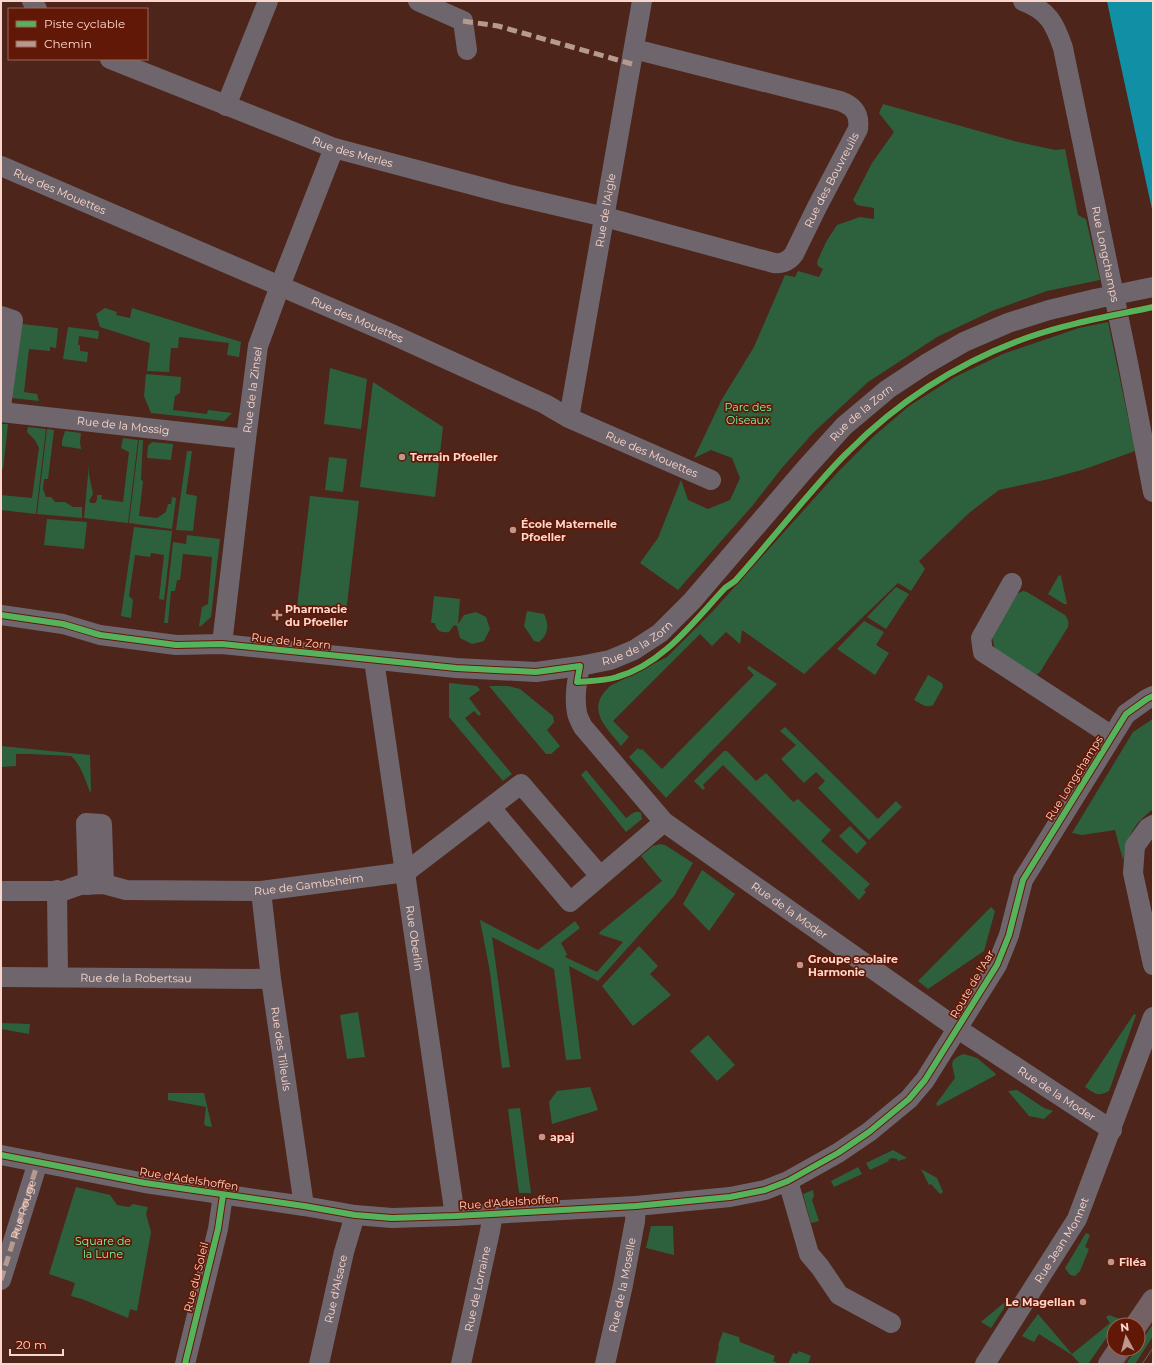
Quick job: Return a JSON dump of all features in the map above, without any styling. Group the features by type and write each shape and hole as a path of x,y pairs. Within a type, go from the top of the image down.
{"main road":[{"path":"1141,1317 1153,1300"}],"street":[{"path":"226,106 268,1"},
{"path":"418,1 463,21 467,50"},
{"name":"Rue de l'Aigle","path":"569,418 642,1"},
{"name":"Rue Longchamps","path":"1023,1 1038,9 1050,18 1058,34 1068,69 1127,356 1153,492"},
{"name":"Rue des Bouvreuils","path":"605,217 781,264 790,259 794,254 816,207 858,129 859,122 854,109 848,104 840,101 634,49"},
{"name":"Rue des Merles","path":"112,60 334,148 507,194 605,217"},
{"name":"Rue de la Zinsel","path":"222,644 258,346 334,148"},
{"name":"Rue des Mouettes","path":"1,166 389,333 545,404 569,418 711,480"},
{"name":"Rue de la Zorn","path":"1,615 63,624 100,635 176,645 222,644 456,668 536,672 610,660 634,650 660,633 692,601 844,426 888,389 926,364 964,342 1008,323 1042,312 1153,287"},
{"path":"1,316 13,320 1,407"},
{"name":"Rue de la Mossig","path":"1,412 246,439"},
{"name":"Rue Longchamps","path":"1012,583 981,638 983,652 1112,736"},
{"name":"Rue Oberlin","path":"374,660 455,1216"},
{"name":"Rue de la Moder","path":"580,666 576,685 576,695 577,713 583,728 664,822 958,1029 1112,1130"},
{"name":"Rue Longchamps","path":"1023,880 1126,714 1153,696"},
{"name":"Rue de Gambsheim","path":"1,891 64,890 80,885 96,884 126,890 261,891 406,872 521,784 600,876"},
{"path":"491,808 570,902 664,822"},
{"path":"1153,825 1148,828 1135,846 1133,873 1153,965"},
{"name":"Route de l'Aar","path":"958,1029 996,965 1009,935 1023,880"},
{"path":"57,890 58,977"},
{"name":"Rue des Tilleuls","path":"261,891 271,980 304,1206"},
{"name":"Rue de la Robertsau","path":"1,977 271,980"},
{"name":"Rue Jean Monnet","path":"985,1364 1077,1219 1112,1130 1153,1016"},
{"name":"Rue d'Adelshoffen","path":"1,1155 145,1183 304,1206 355,1215 392,1218 636,1206 730,1197 765,1190 788,1181 838,1153 870,1132 908,1099 925,1080 958,1029"},
{"name":"Rue Rouge","path":"1,1280 38,1162"},
{"path":"788,1181 809,1254 820,1267 839,1295 892,1322"},
{"name":"Rue du Soleil","path":"185,1364 218,1228 223,1195"},
{"name":"Rue de la Moselle","path":"605,1364 623,1285 635,1221 636,1206"},
{"name":"Rue de Lorraine","path":"461,1364 493,1213"},
{"name":"Rue d'Alsace","path":"319,1364 344,1252 355,1215"}],"green space":[{"name":"Parc des Oiseaux","path":"883,104 1014,141 1055,150 1065,149 1078,215 1086,219 1100,280 1047,291 992,311 937,337 868,382 813,433 781,469 753,505 678,590 640,563 658,538 681,480 688,500 708,509 730,500 740,478 732,458 711,450 694,458 722,399 754,347 785,275 795,277 798,271 819,277 823,269 818,266 817,262 826,242 837,225 860,217 874,219 874,208 857,205 853,200 872,163 894,132 879,113"},
{"path":"105,308 117,312 116,315 130,318 132,308 241,342 239,357 227,355 229,343 179,337 178,348 171,348 169,372 147,371 150,343 100,327 96,314"},
{"path":"1108,322 1135,451 1085,469 999,490 969,513 919,561 925,569 911,591 898,583 804,674 742,630 740,644 726,632 712,646 700,634 613,721 629,737 621,746 600,717 598,710 599,702 603,694 610,686 667,657 713,611 838,472 873,437 909,406 955,377 1003,354 1079,328"},
{"path":"22,324 58,328 56,348 50,347 50,351 29,349 24,392 37,394 39,401 12,398"},
{"path":"68,327 99,331 98,339 79,336 78,345 80,345 80,351 88,352 87,362 63,359"},
{"path":"330,368 367,379 361,429 324,424"},
{"path":"146,374 181,377 180,393 175,396 173,410 207,414 208,410 232,413 224,421 151,413 144,396"},
{"name":"Terrain Pfoeller","path":"373,382 443,427 435,497 360,487"},
{"path":"1,424 8,424 3,469 1,469"},
{"path":"28,427 46,429 36,514 1,510 1,495 32,498 39,448 35,440 27,432"},
{"path":"47,429 54,430 48,479 44,479 43,489 46,497 51,497 55,502 65,502 73,507 82,507 82,518 37,514"},
{"path":"65,431 81,433 81,449 62,446"},
{"path":"123,438 138,440 128,523 84,518 89,465 89,475 93,494 89,501 91,503 95,503 97,500 97,495 102,495 101,499 123,502 129,452 121,448"},
{"path":"139,440 143,440 141,480 143,481 139,516 157,518 166,512 168,504 171,504 172,497 176,498 172,529 129,523"},
{"path":"152,442 173,444 171,460 147,458 148,446"},
{"path":"187,451 192,451 186,494 197,496 193,531 176,530"},
{"path":"329,457 347,459 343,492 325,490"},
{"path":"310,496 359,501 346,613 297,607"},
{"path":"47,519 87,522 84,549 44,545"},
{"path":"134,527 172,531 164,600 159,599 164,555 151,553 150,557 135,555 129,596 133,600 131,618 121,616"},
{"path":"187,535 220,539 211,617 201,626 199,626 202,607 208,604 212,557 183,554 180,580 177,580 175,591 171,591 168,623 164,623 173,542 186,544"},
{"path":"1059,575 1061,576 1067,604 1064,604 1048,594"},
{"path":"896,587 909,594 886,629 867,617"},
{"path":"1023,591 1065,615 1068,619 1068,627 1040,672 1035,676 995,649 992,637 1016,594"},
{"path":"434,596 460,599 458,624 464,615 476,612 486,617 490,629 484,641 472,644 460,638 457,626 454,625 449,632 441,632 438,630 435,623 431,623"},
{"path":"527,611 544,614 546,618 547,629 545,636 539,642 534,641 524,626"},
{"path":"864,621 884,632 876,645 889,653 875,675 837,649"},
{"path":"749,666 777,684 666,798 629,757 638,748 640,750 642,749 662,769 754,675 747,668"},
{"path":"928,675 942,683 943,687 931,706 924,705 914,700"},
{"path":"449,683 477,686 480,690 469,698 481,714 479,716 474,711 465,718 512,774 503,781 449,717"},
{"path":"489,686 508,686 520,689 553,716 554,722 547,730 560,746 551,754 546,754"},
{"path":"1153,719 1153,809 1140,820 1132,831 1127,843 1123,860 1115,830 1082,835 1072,833 1133,732"},
{"path":"785,727 878,819 896,801 902,807 869,840 818,788 825,781 816,772 804,783 781,759 796,745 780,731"},
{"path":"1,746 90,755 91,791 90,792 80,768 71,756 16,754 16,766 1,767"},
{"path":"724,751 727,751 756,781 766,773 793,802 798,799 831,830 821,841 870,884 864,890 866,892 859,900 723,765 703,785 705,788 703,790 694,781"},
{"path":"586,770 626,818 633,813 639,812 641,813 642,819 626,832 581,775"},
{"path":"850,826 867,843 857,854 839,836"},
{"path":"660,844 665,845 693,863 674,896 598,981 569,966 581,1059 566,1060 554,969 492,937 510,1067 502,1068 490,972 480,920 538,950 575,921 580,928 561,943 567,954 565,957 597,972 623,942 599,934 600,932 662,881 641,856 653,846"},
{"path":"702,870 735,894 709,931 683,904"},
{"path":"991,907 995,911 984,951 928,989 918,981"},
{"path":"639,946 658,966 650,974 671,995 633,1026 602,986"},
{"path":"358,1012 365,1057 347,1059 340,1015"},
{"path":"1134,1014 1136,1015 1109,1091 1102,1094 1094,1093 1085,1087"},
{"path":"1,1023 30,1024 29,1034 1,1029"},
{"path":"708,1035 735,1065 717,1081 690,1051"},
{"path":"964,1054 977,1058 996,1075 938,1106 936,1104 955,1078 952,1066 953,1061 955,1058"},
{"path":"590,1087 598,1110 552,1124 549,1102 557,1091"},
{"path":"1017,1090 1044,1108 1053,1111 1044,1119 1029,1116 1008,1091"},
{"path":"168,1093 204,1093 212,1127 204,1124 206,1107 168,1100"},
{"path":"520,1108 531,1193 519,1193 508,1109"},
{"path":"893,1150 907,1158 898,1161 897,1159 892,1158 870,1170 866,1163"},
{"path":"858,1167 862,1174 834,1187 831,1181"},
{"path":"921,1169 937,1178 943,1192 940,1194 931,1184 929,1185"},
{"name":"Square de la Lune","path":"76,1187 110,1195 117,1205 129,1207 133,1204 148,1207 146,1214 151,1232 137,1311 130,1309 128,1318 71,1296 75,1283 49,1274"},
{"path":"813,1190 814,1196 812,1200 819,1221 811,1223 803,1194"},
{"path":"651,1226 673,1226 674,1255 646,1248"},
{"path":"1086,1233 1090,1235 1085,1247 1089,1249 1080,1271 1075,1276 1070,1275 1065,1268"},
{"path":"1006,1301 1008,1302 991,1328 981,1322"},
{"path":"1038,1314 1072,1354 1106,1326 1106,1338 1088,1364 1080,1364 1072,1355 1039,1334 1034,1342 1022,1336"},
{"path":"1153,1324 1153,1336 1146,1347 1146,1334"},
{"path":"723,1332 739,1337 740,1342 775,1356 773,1361 780,1364 715,1364 718,1345"},
{"path":"799,1351 811,1356 808,1364 788,1364 793,1353 797,1354"},
{"path":"1131,1357 1140,1357 1135,1364 1126,1364"}],"water":[{"path":"1107,1 1153,1 1153,214 1112,25"}],"tram line":[{"path":"1146,1330 1153,1320"},
{"path":"1142,1364 1153,1348"},
{"path":"1123,1364 1128,1357"}],"marked path":[{"path":"463,21 498,26 632,64"},
{"path":"1,1280 38,1162"}],"cycle path":[{"path":"1,615 63,624 100,635 176,645 222,644 456,668 536,672 580,666 577,682 597,681 617,677 634,671 649,662 677,640 725,588 735,581 842,457 889,415 911,399 956,370 1029,337 1075,324 1153,307"},
{"path":"1,1155 145,1183 304,1206 355,1215 392,1218 636,1206 730,1197 765,1190 788,1181 838,1153 869,1132 909,1099 925,1080 997,965 1009,935 1023,880 1126,714 1153,696"},
{"path":"185,1364 218,1229 223,1195"}],"place":[{"name":"Terrain Pfoeller","path":"402,457"},
{"name":"École Maternelle Pfoeller","path":"513,530"},
{"name":"Pharmacie du Pfoeller","path":"277,615"},
{"name":"Groupe scolaire Harmonie","path":"800,965"},
{"name":"apaj","path":"542,1137"},
{"name":"Filéa","path":"1111,1262"},
{"name":"Le Magellan","path":"1083,1302"}]}
